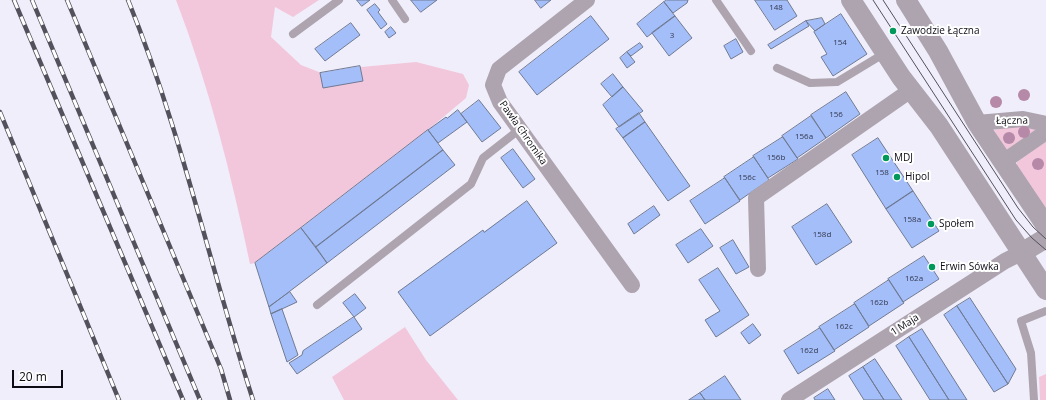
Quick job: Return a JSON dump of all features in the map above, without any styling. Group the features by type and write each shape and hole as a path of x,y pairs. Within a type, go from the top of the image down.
{"street":[{"name":"Pawła Chromika","path":"587,0 499,69 493,85 500,102 632,285"},
{"path":"851,0 885,53 939,126 1023,252 1046,290"},
{"path":"906,0 938,51 977,123 1046,226"},
{"path":"758,269 756,198 911,90"},
{"name":"Łączna","path":"977,123 1023,119 1046,124"},
{"name":"Łączna","path":"1003,162 1046,132"},
{"path":"1023,252 1046,238"},
{"name":"1 Maja","path":"789,400 1005,261 1023,252"}],"lane":[{"path":"293,34 339,0"},
{"path":"392,0 405,20"},
{"path":"716,0 751,51"},
{"path":"778,68 810,83 837,82 885,53"},
{"path":"317,305 471,184 483,158 520,129"},
{"path":"1034,400 1031,353 1021,321 1046,311"}],"shaded area":[{"path":"176,0 319,0 293,17 275,7 271,37 301,65 324,74 350,68 416,62 463,74 469,85 466,98 428,130 255,263 250,264 218,130 199,65"},
{"path":"1017,126 1038,128 1006,151 994,130"},
{"path":"1046,141 1046,213 1016,166 1017,162"},
{"path":"405,327 426,360 458,400 344,400 332,377"},
{"path":"1046,374 1046,400 1040,400 1039,377"}],"building":[{"path":"357,0 370,0 362,6"},
{"path":"411,0 437,0 421,12"},
{"path":"535,0 551,0 541,8"},
{"path":"667,0 688,0 687,3 673,13 664,2"},
{"path":"755,0 787,0 797,16 775,30"},
{"path":"664,2 675,16 647,37 637,24"},
{"path":"375,4 380,10 378,12 387,24 381,29 367,10"},
{"path":"841,14 867,54 833,76 821,57 827,54 814,32"},
{"path":"591,16 609,39 537,95 519,72"},
{"path":"675,16 692,38 669,56 652,33"},
{"path":"822,18 825,24 815,31 806,21"},
{"path":"806,21 809,26 771,49 768,45"},
{"path":"351,23 360,35 325,61 315,49"},
{"path":"391,27 396,33 389,38 385,32"},
{"path":"736,39 743,52 731,59 724,46"},
{"path":"640,43 643,47 631,56 627,52"},
{"path":"627,52 635,62 627,68 620,58"},
{"path":"360,66 363,81 323,88 320,73"},
{"path":"613,74 623,87 612,97 601,84"},
{"path":"623,87 643,111 619,127 603,105"},
{"path":"846,92 860,114 826,138 811,115"},
{"path":"479,100 501,128 482,142 461,114"},
{"path":"458,110 467,122 438,143 428,130"},
{"path":"639,113 645,122 623,138 616,129"},
{"path":"811,116 826,138 797,158 782,136"},
{"path":"645,122 690,186 668,201 623,138"},
{"path":"428,130 443,150 316,247 301,228"},
{"path":"783,137 798,159 768,178 753,156"},
{"path":"878,138 913,191 886,209 852,155"},
{"path":"513,149 535,179 523,188 501,158"},
{"path":"443,150 455,165 327,263 316,247"},
{"path":"754,157 769,180 740,200 724,177"},
{"path":"725,178 740,201 705,224 690,201"},
{"path":"913,191 939,231 912,248 886,209"},
{"path":"527,201 557,243 430,336 398,292 483,230 484,232"},
{"path":"827,204 852,242 816,265 792,227"},
{"path":"654,206 660,215 634,234 628,224"},
{"path":"301,228 327,263 269,307 255,263"},
{"path":"701,229 713,246 688,263 676,245"},
{"path":"733,240 749,267 736,274 720,248"},
{"path":"924,256 939,279 903,302 888,279"},
{"path":"718,268 749,315 716,337 705,320 720,311 699,280"},
{"path":"889,280 904,303 869,326 854,303"},
{"path":"290,292 297,302 271,314 269,307"},
{"path":"355,294 366,308 354,317 343,303"},
{"path":"970,298 1016,369 1008,384 957,306"},
{"path":"855,304 869,327 834,350 819,327"},
{"path":"957,306 1008,384 994,392 944,315"},
{"path":"282,309 298,355 287,362 271,314"},
{"path":"354,317 362,329 297,374 289,363 302,355 303,351"},
{"path":"753,324 761,335 749,344 741,333"},
{"path":"820,328 835,351 798,374 784,351"},
{"path":"922,329 967,400 949,400 909,337"},
{"path":"909,337 949,400 930,400 896,346"},
{"path":"875,359 902,400 884,400 863,367"},
{"path":"863,367 884,400 864,400 849,376"},
{"path":"725,376 741,400 705,400 700,393"},
{"path":"828,389 835,400 815,400 814,398"},
{"path":"700,393 705,400 689,400"}],"tram line":[{"path":"873,0 1016,220 1032,238 1046,250"},
{"path":"883,0 1018,208 1033,227 1046,239"}],"railway":[{"path":"14,0 183,400"},
{"path":"32,0 200,400"},
{"path":"67,0 221,369 230,400"},
{"path":"128,0 147,49 180,149 237,350 253,400"},
{"path":"0,112 119,400"}],"place":[{"name":"Zawodzie Łączna","path":"893,31"},
{"name":"MDJ","path":"886,158"},
{"name":"Hipol","path":"897,177"},
{"name":"Społem","path":"931,224"},
{"name":"Erwin Sówka","path":"932,267"}]}
